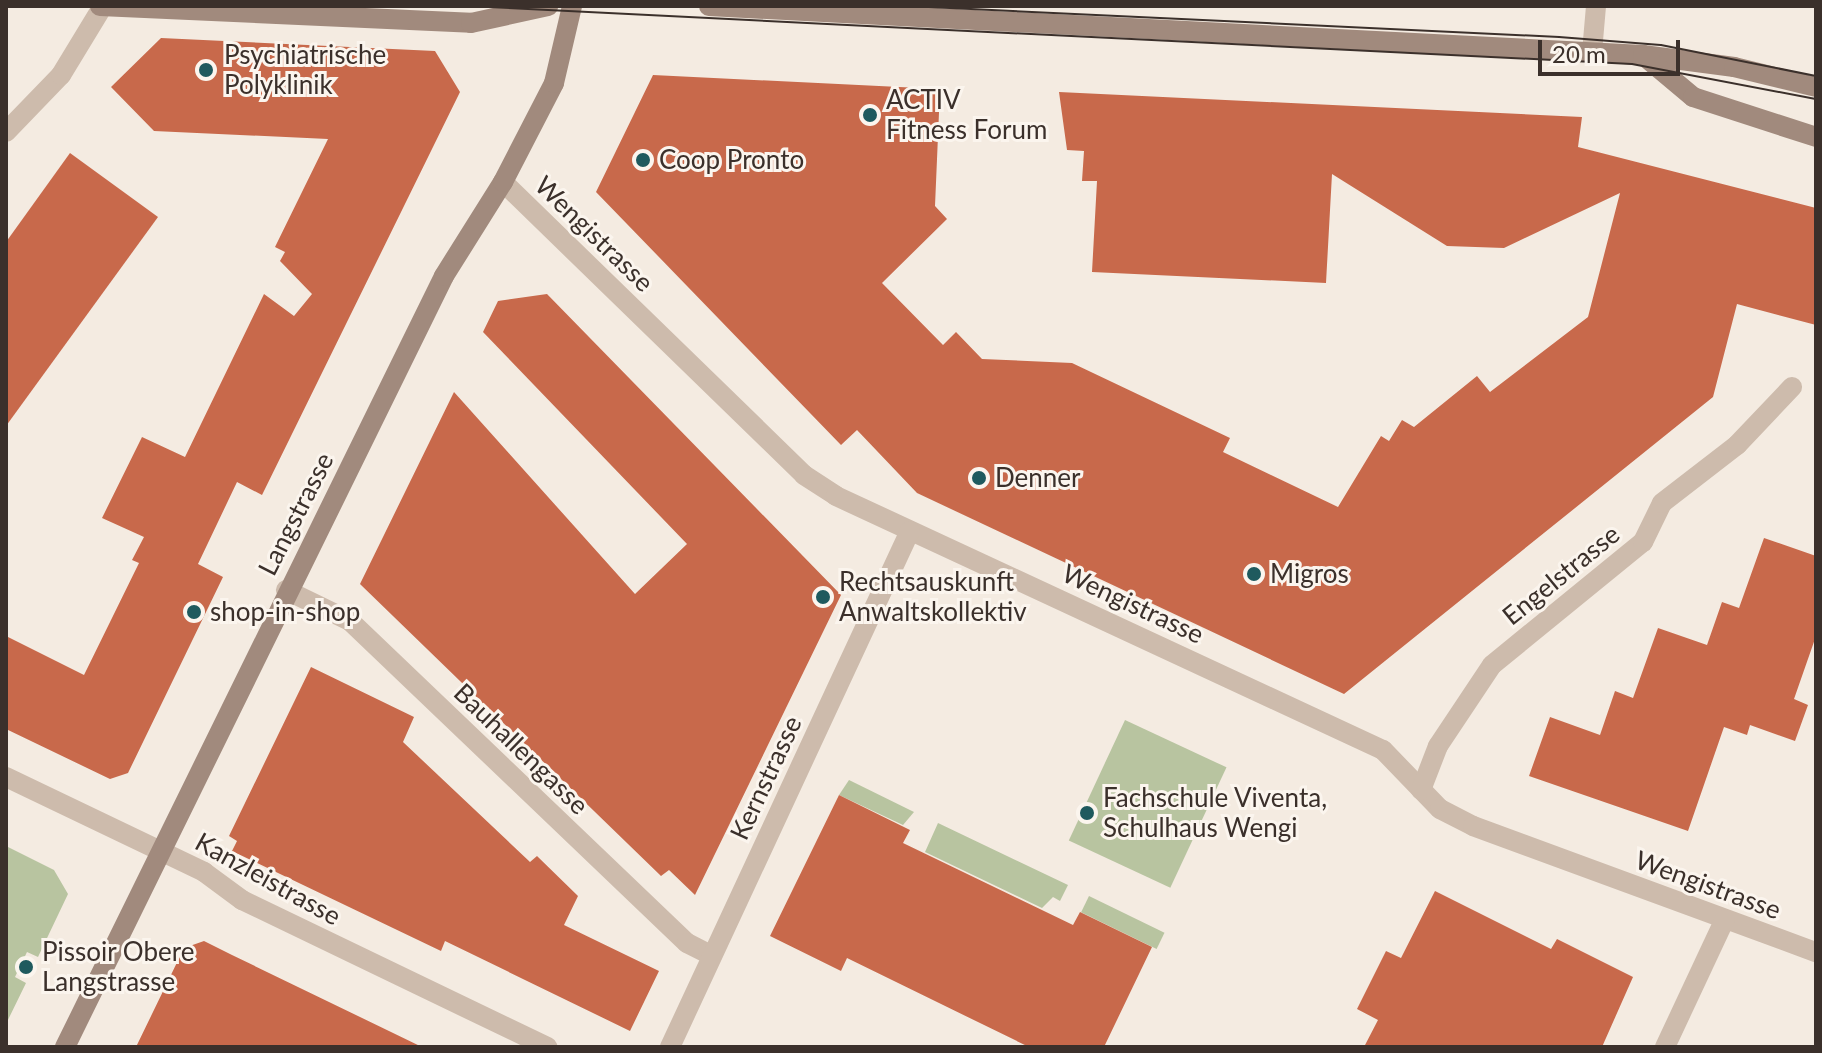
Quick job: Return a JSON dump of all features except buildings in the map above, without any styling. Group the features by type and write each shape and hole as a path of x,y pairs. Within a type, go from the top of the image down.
{"street":[{"path":"6,132 61,75 102,6 471,23 548,6"},
{"name":"Langstrasse","path":"65,1047 286,590 444,276 503,182 554,83 572,6"},
{"path":"709,6 1643,55 1734,67 1816,87"},
{"path":"1592,52 1596,6"},
{"path":"1643,55 1693,97 1816,137"},
{"name":"Wengistrasse","path":"503,182 804,475 910,531 1383,750 1440,809 1473,826 1816,952"},
{"name":"Engelstrasse","path":"1421,790 1438,746 1492,665 1643,542 1662,503 1737,445 1792,387"},
{"name":"Kernstrasse","path":"670,1047 910,531"},
{"name":"Bauhallengasse","path":"286,590 350,621 687,943 712,956"},
{"name":"Kanzleistrasse","path":"6,777 204,872 242,900 548,1047"},
{"path":"1665,1047 1725,919"}],"green space":[{"path":"1125,720 1227,767 1170,888 1069,841"},
{"path":"849,780 914,812 903,825 839,795"},
{"path":"938,823 1068,885 1060,901 1053,897 1042,908 925,852"},
{"path":"6,846 54,870 68,894 38,957 27,952 15,977 26,983 6,1024"},
{"path":"1089,896 1164,933 1157,949 1081,912"}],"tram line":[{"path":"468,6 1632,64 1816,99"},
{"path":"908,6 1559,37 1661,45 1816,76"}],"place":[{"name":"Psychiatrische Polyklinik","path":"206,70"},
{"name":"ACTIV Fitness Forum","path":"870,115"},
{"name":"Coop Pronto","path":"643,160"},
{"name":"Denner","path":"979,478"},
{"name":"Migros","path":"1254,574"},
{"name":"Rechtsauskunft Anwaltskollektiv","path":"823,597"},
{"name":"shop-in-shop","path":"194,612"},
{"name":"Fachschule Viventa, Schulhaus Wengi","path":"1087,813"},
{"name":"Pissoir Obere Langstrasse","path":"26,967"}]}
